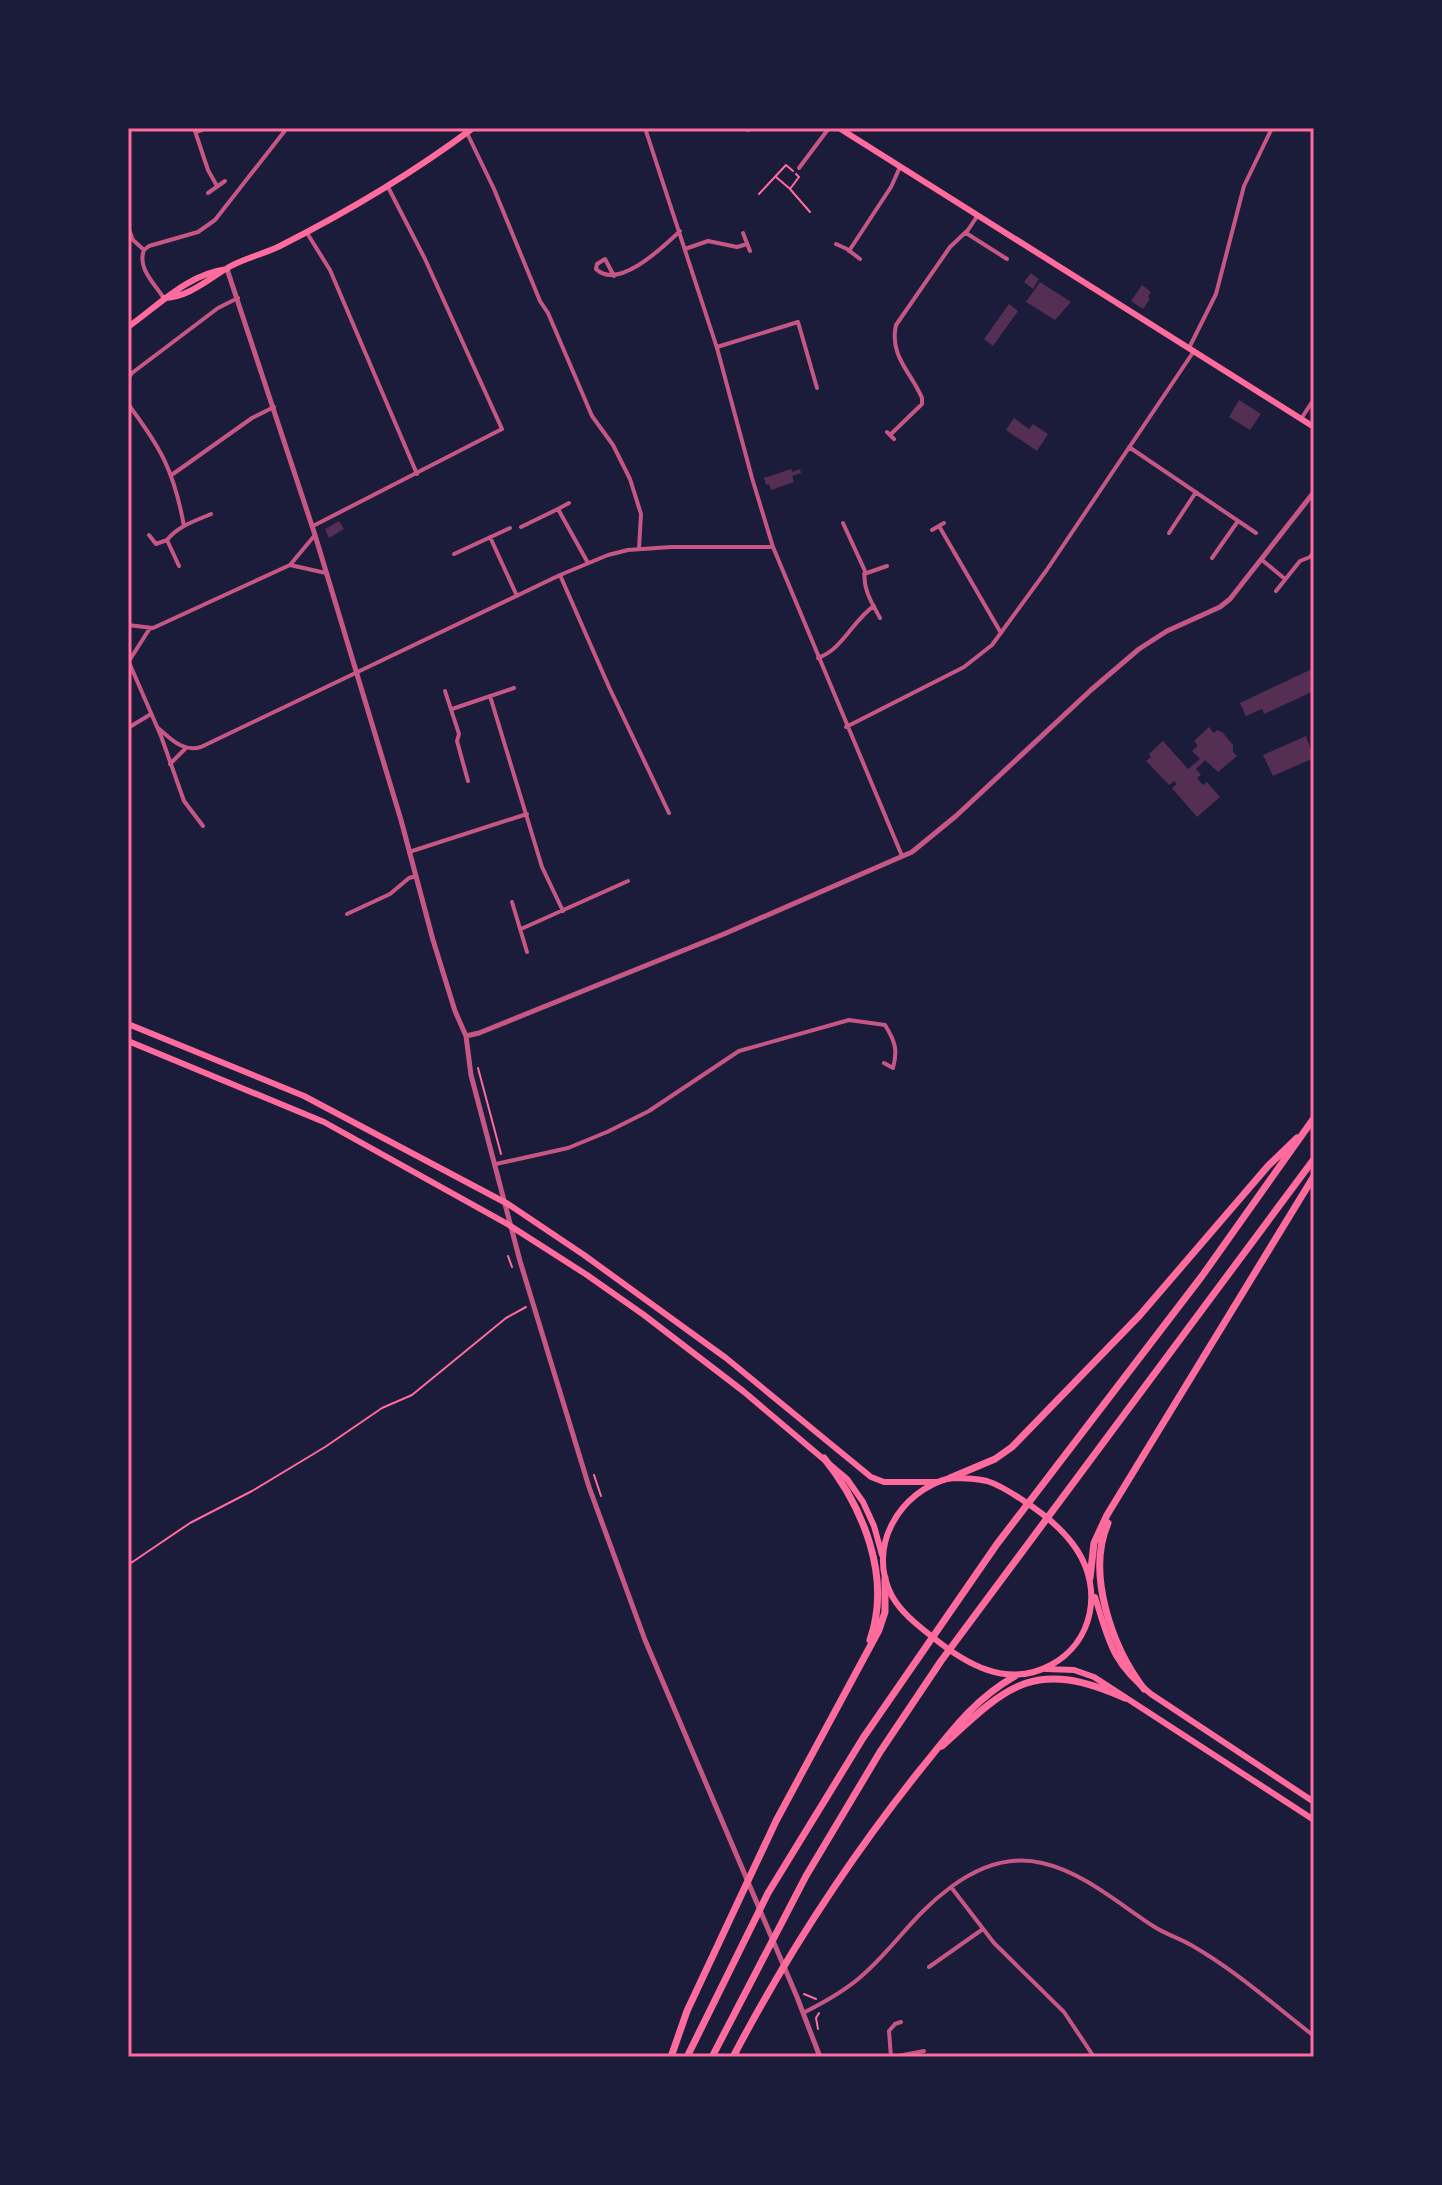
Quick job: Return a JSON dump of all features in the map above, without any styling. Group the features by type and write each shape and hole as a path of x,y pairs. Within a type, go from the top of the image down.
{"highway":[{"path":"687,2057 768,1893 863,1738 997,1544 1211,1263 1314,1118"},
{"path":"950,1478 995,1459 1012,1447 1140,1315 1268,1166 1307,1128"},
{"path":"712,2057 806,1876 880,1752 941,1661 1314,1159"},
{"path":"1090,1582 1094,1543 1107,1515 1314,1176"},
{"path":"824,1458 843,1482 855,1505 864,1524 872,1555 878,1593 865,1653"},
{"path":"1121,1496 1100,1545 1100,1580 1117,1644 1144,1689"},
{"path":"671,2057 687,2011 759,1855 879,1630 885,1612 885,1578"},
{"path":"733,2057 776,1979 886,1813 976,1702 1015,1676"},
{"path":"932,1756 986,1704 1019,1685 1056,1678 1074,1679 1125,1698"}],"main road":[{"path":"839,128 1314,427"},
{"path":"128,327 164,298 174,298 227,269 307,232 470,130"},
{"path":"128,1024 304,1096 472,1184 547,1230 726,1358 871,1477 884,1482 937,1482"},
{"path":"128,1041 324,1122 477,1206 644,1315 743,1391 847,1479 863,1502 874,1526 885,1578 893,1596 909,1617 973,1665 1015,1676 1043,1669 1061,1660 1074,1647 1091,1615 1090,1582"},
{"path":"882,1555 900,1509 937,1482 950,1478 988,1481 1009,1491 1050,1520 1076,1549 1107,1637 1118,1663 1128,1675 1144,1689 1314,1802"},
{"path":"1043,1669 1083,1672 1314,1820"}],"street":[{"path":"207,128 195,130 208,170 217,186"},
{"path":"144,250 198,232 209,225 287,128"},
{"path":"645,128 717,348 773,547 902,856"},
{"path":"797,170 829,128"},
{"path":"846,727 964,667 992,645 1046,571 1192,350 1216,294 1244,186 1272,128"},
{"path":"470,130 540,301 592,416 613,445 630,479 641,514 639,549"},
{"path":"849,251 891,187 900,167"},
{"path":"208,193 225,181"},
{"path":"313,526 502,429 409,225 386,185"},
{"path":"890,435 922,404 918,388 907,376 895,349 896,325 950,247 978,215"},
{"path":"128,227 133,240 144,250"},
{"path":"614,276 605,259 597,264 596,269 601,274 614,276 651,257 680,231"},
{"path":"307,232 330,270 417,474"},
{"path":"965,232 1007,259"},
{"path":"743,233 750,251"},
{"path":"685,249 708,241 737,247 747,244"},
{"path":"836,244 860,259"},
{"path":"144,250 142,264 164,298"},
{"path":"227,269 313,526 455,1011 466,1036 471,1075 520,1261 589,1487 645,1640 736,1859 800,1994 803,2013 820,2057"},
{"path":"128,379 172,341 238,298"},
{"path":"717,348 798,322 817,388"},
{"path":"1301,419 1314,399"},
{"path":"128,404 162,451 172,475 184,526"},
{"path":"172,475 252,418 274,407"},
{"path":"1128,446 1256,533"},
{"path":"1169,533 1196,492"},
{"path":"466,1036 710,940 924,844 1139,649 1230,599 1314,492"},
{"path":"521,527 569,503"},
{"path":"558,509 588,563"},
{"path":"149,535 156,544 211,514"},
{"path":"1212,558 1238,521"},
{"path":"843,523 864,574 867,592 880,618"},
{"path":"932,530 942,524 1001,633"},
{"path":"454,554 510,528"},
{"path":"203,826 184,801 128,660 150,628 290,565 315,535"},
{"path":"490,537 517,596"},
{"path":"167,540 179,566"},
{"path":"157,727 186,748 201,747 608,555 639,549 773,547"},
{"path":"1276,591 1300,561 1314,552"},
{"path":"1262,560 1285,579"},
{"path":"290,565 326,573"},
{"path":"864,574 887,566"},
{"path":"560,575 669,813"},
{"path":"818,658 833,650 862,614 874,606"},
{"path":"128,625 150,628"},
{"path":"451,709 514,688"},
{"path":"445,691 468,781"},
{"path":"490,696 542,867 563,911"},
{"path":"128,728 151,714"},
{"path":"170,764 186,748"},
{"path":"409,852 527,814"},
{"path":"347,914 390,894 416,876"},
{"path":"521,929 628,881"},
{"path":"512,902 527,952"},
{"path":"496,1164 577,1145 649,1111 739,1051 814,1029 849,1020 885,1025 896,1045 896,1056 893,1068 884,1063"},
{"path":"803,2013 828,2000 866,1972 921,1910 951,1887 982,1868 1023,1861 1042,1863 1070,1873 1128,1907 1154,1927 1191,1944 1314,2036"},
{"path":"951,1887 983,1929 1064,2012 1094,2057"},
{"path":"929,1967 983,1929"},
{"path":"945,1956 951,1963"},
{"path":"901,2022 889,2031 892,2057 924,2051"}],"path":[{"path":"759,194 786,165 797,170 799,177 790,189"},
{"path":"775,177 810,212"},
{"path":"478,1066 500,1151"},
{"path":"508,1256 512,1267"},
{"path":"128,1565 190,1523 252,1491 325,1447 382,1408 412,1395 506,1318 528,1305"},
{"path":"592,1470 601,1497"},
{"path":"800,1994 817,1998"},
{"path":"819,2033 816,2018 823,2010"}],"building":[{"path":"1031,273 1039,279 1033,289 1024,282"},
{"path":"1040,282 1071,302 1055,320 1026,302"},
{"path":"1142,285 1151,292 1143,309 1131,301"},
{"path":"1009,304 1018,311 993,346 984,339"},
{"path":"1239,400 1261,414 1250,430 1229,417"},
{"path":"1014,418 1029,429 1033,424 1048,434 1037,451 1006,430"},
{"path":"791,469 792,472 800,469 801,473 792,476 794,482 771,490 769,484 766,485 764,478"},
{"path":"339,521 344,529 329,538 325,529"},
{"path":"1314,668 1314,691 1264,714 1262,709 1246,716 1240,703"},
{"path":"1209,727 1214,733 1217,730 1222,732 1233,745 1237,756 1218,772 1205,760 1196,769 1201,775 1197,778 1203,785 1207,782 1220,797 1197,817 1172,788 1177,784 1174,781 1169,785 1146,761 1163,741 1188,769 1200,759 1192,751 1198,746 1194,741"},
{"path":"1306,736 1314,758 1273,776 1263,755"}]}
